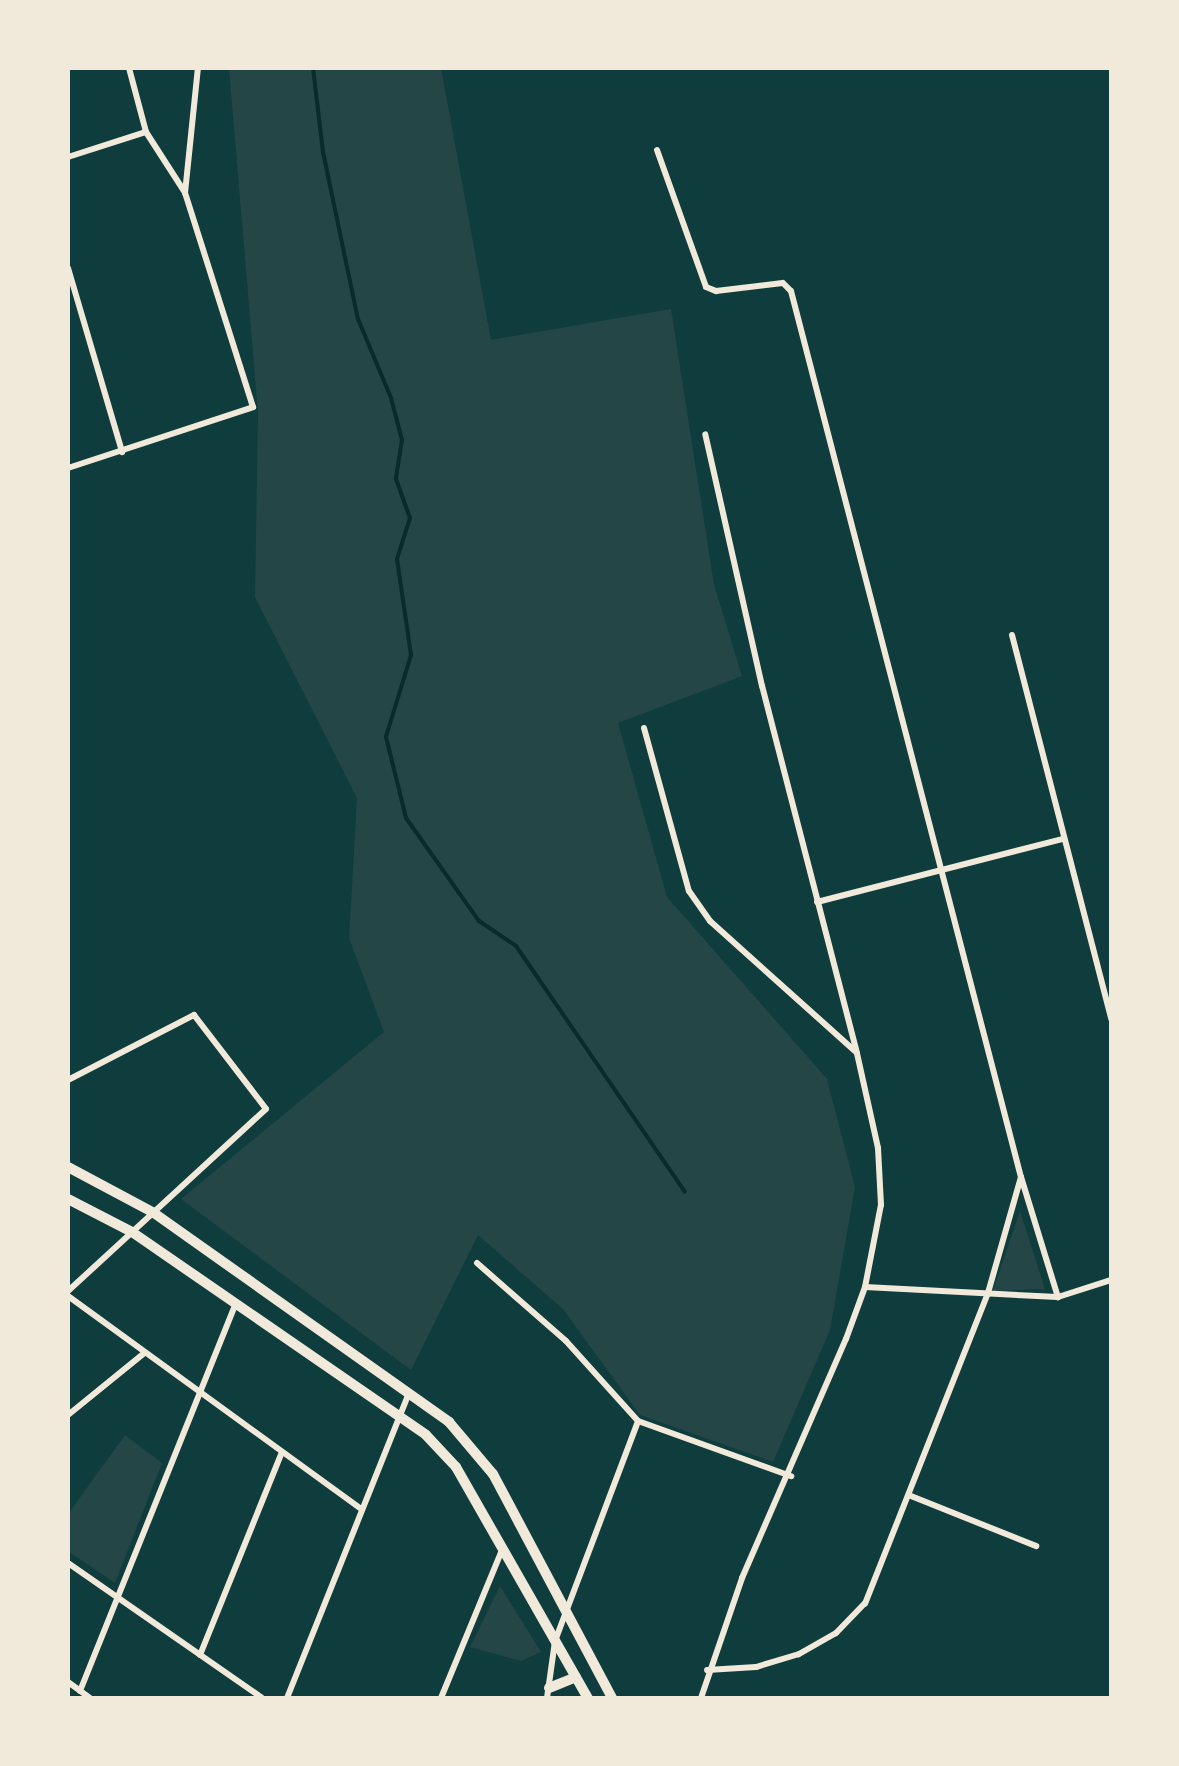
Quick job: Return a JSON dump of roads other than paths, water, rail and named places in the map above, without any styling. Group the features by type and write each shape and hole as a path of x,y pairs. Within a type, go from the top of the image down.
{"main road":[{"path":"68,1167 154,1213 410,1391 449,1422 493,1474 612,1698"},
{"path":"68,1199 132,1232 236,1302 401,1417 456,1467 588,1698"},
{"path":"548,1693 576,1677"}],"street":[{"path":"68,468 253,407 185,193 146,132 129,68"},
{"path":"185,193 198,68"},
{"path":"68,157 146,132"},
{"path":"657,150 706,287 716,291 783,283 791,291 945,872 1021,1177 1058,1297"},
{"path":"68,268 122,452"},
{"path":"701,1698 707,1670 742,1578 791,1476 865,1287 881,1205 878,1148 857,1053 762,686 705,434"},
{"path":"1012,635 1111,1019"},
{"path":"644,728 689,891 710,921 857,1053"},
{"path":"817,902 945,872 1063,839"},
{"path":"68,1080 194,1015 266,1109 68,1294 143,1354 360,1508"},
{"path":"707,1670 756,1667 799,1654 836,1633 865,1603 911,1496 988,1293 1021,1177"},
{"path":"477,1263 566,1341 638,1421 791,1476"},
{"path":"865,1287 1058,1297 1111,1280"},
{"path":"80,1691 236,1302"},
{"path":"68,1415 143,1354"},
{"path":"287,1698 360,1508 410,1391"},
{"path":"548,1693 555,1641 638,1421"},
{"path":"200,1655 282,1452"},
{"path":"911,1496 1036,1546"},
{"path":"441,1698 503,1547"},
{"path":"68,1563 262,1698"},
{"path":"68,1682 90,1698"}],"waterway":[{"path":"313,68 323,152 358,319 391,398 402,440 396,479 410,518 397,559 411,655 386,737 406,818 479,921 516,946 685,1192"}]}
